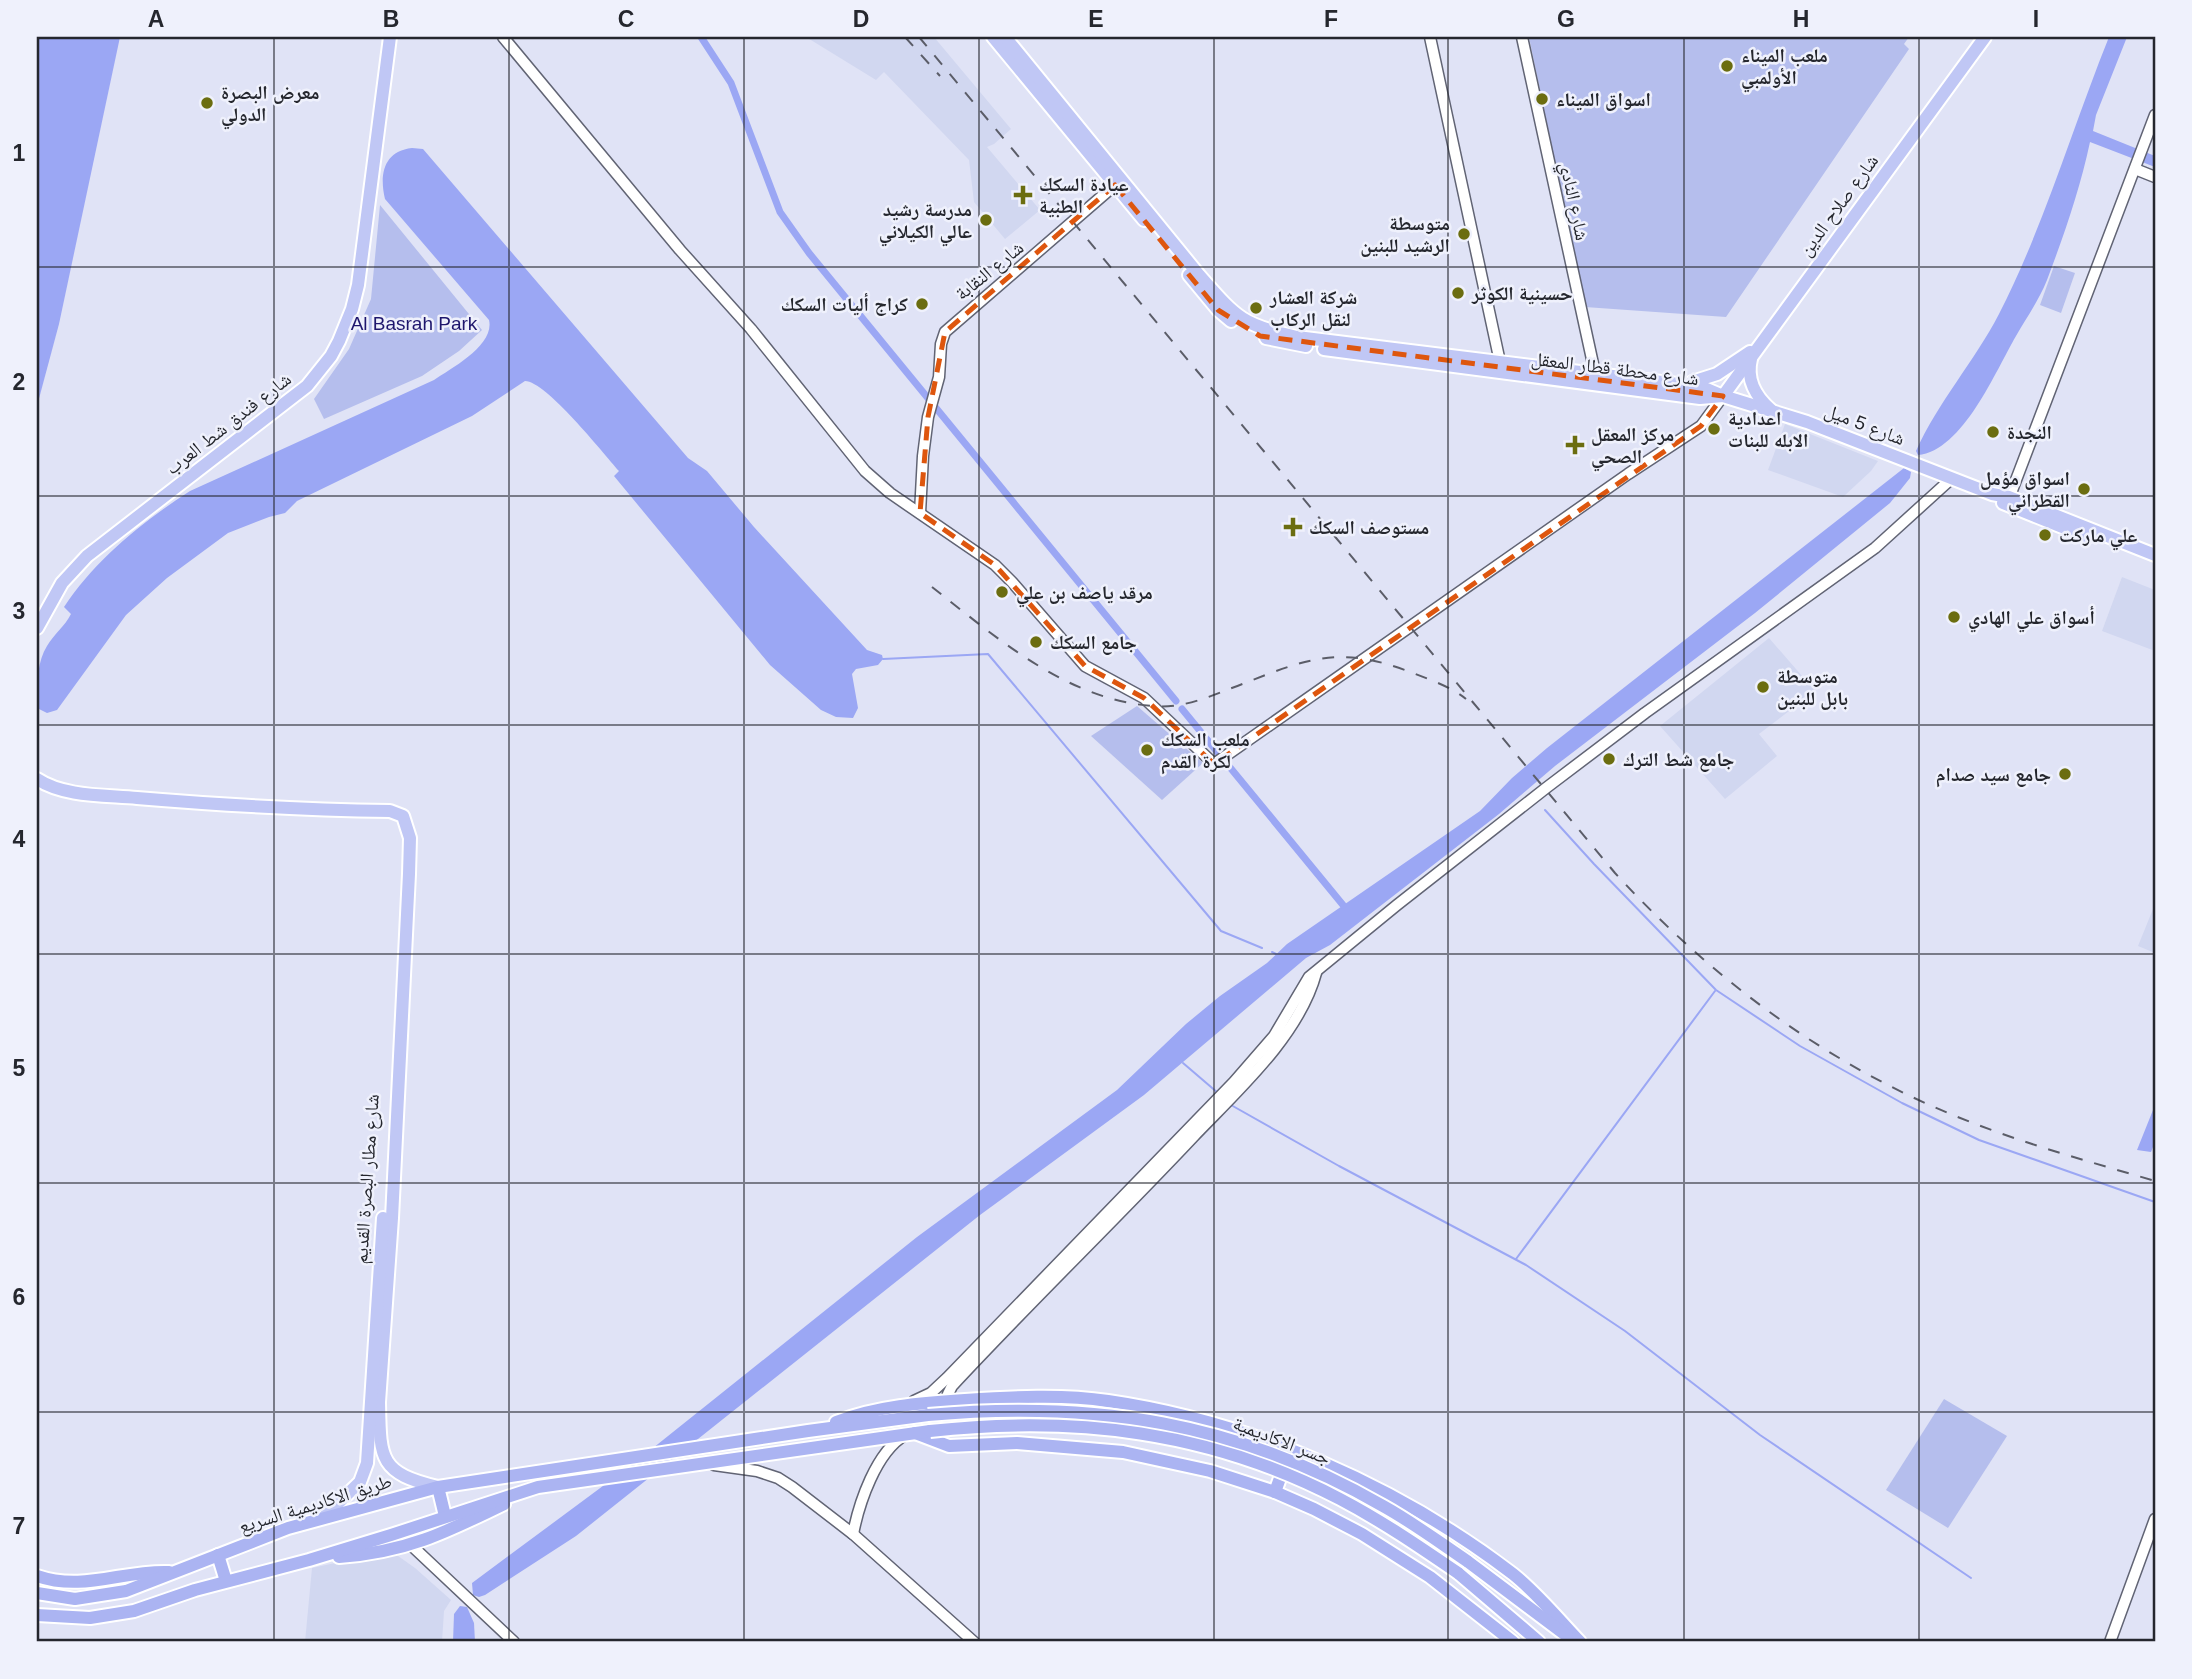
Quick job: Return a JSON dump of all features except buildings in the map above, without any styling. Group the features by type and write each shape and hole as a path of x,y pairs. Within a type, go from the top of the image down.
{"highway":[{"path":"808,1431 866,1411 892,1407 955,1401 1080,1398 1138,1407 1216,1425 1328,1465 1456,1535 1537,1595 1578,1642"},
{"path":"1123,1452 1135,1445 1142,1433 1143,1420 1138,1407"},
{"name":"جسر الاكاديمية","path":"808,1431 989,1410 1130,1416 1229,1439 1341,1483 1382,1505 1466,1561 1578,1642"},
{"name":"جسر الاكاديمية","path":"911,1433 976,1426 1084,1425 1128,1430 1218,1450 1275,1470 1340,1499 1394,1530 1458,1573 1539,1642"},
{"name":"طريق الاكاديمية السريع","path":"37,1593 64,1598 105,1595 136,1588 265,1536 324,1517 438,1487 808,1431"},
{"path":"37,1615 74,1618 117,1615 226,1581 315,1558 522,1491 553,1484 911,1433 949,1446 1017,1443 1123,1452 1210,1471 1275,1492 1314,1509 1385,1548 1430,1577 1513,1642"},
{"path":"1275,1492 1290,1450"},
{"path":"315,1558 370,1554 411,1545 553,1484"},
{"path":"438,1487 445,1516"},
{"path":"218,1555 226,1581"},
{"path":"37,1576 75,1583 150,1572 176,1572"}],"main road":[{"name":"شارع فندق شط العرب","path":"37,628 58,589 87,556 302,392 331,356 352,309 358,285 390,37"},
{"name":"شارع محطة قطار المعقل","path":"997,37 1199,275 1242,320 1273,332 1297,337 1682,384 1702,387 1723,396"},
{"name":"شارع محطة قطار المعقل","path":"997,37 1218,310 1239,326 1260,336 1285,343 1700,398 1723,396"},
{"name":"شارع صلاح الدين","path":"1723,396 1985,37"},
{"path":"1682,384 1717,374 1761,343"},
{"path":"1752,356 1750,371 1753,385 1772,411"},
{"name":"شارع 5 ميل","path":"1723,396 1850,439 1992,494 2155,562"},
{"name":"شارع 5 ميل","path":"2008,501 2155,555"},
{"path":"37,779 49,786 74,792 224,805 390,811 405,822"},
{"name":"شارع مطار البصرة القديم","path":"405,822 410,838 392,1206 379,1402 380,1431 383,1455 394,1471 414,1481 438,1487"},
{"name":"شارع مطار البصرة القديم","path":"324,1517 360,1482 368,1451 388,1153 402,837 405,822"}],"street":[{"path":"503,37 680,250 751,329 865,471 879,485 995,565 1085,666 1144,698 1214,764 1628,474 1701,426 1723,396"},
{"path":"1430,37 1500,362"},
{"name":"شارع النادي","path":"1522,37 1595,373"},
{"path":"2008,501 2155,116"},
{"path":"2135,169 2155,177"},
{"name":"شارع النقابة","path":"920,513 929,412 940,367 942,338 949,326 1115,185"},
{"path":"892,1407 931,1393 1070,1252 1256,1057 1274,1036 1306,980 1546,788 1645,713 1875,548 1930,501 1951,479"},
{"path":"955,1401 948,1396 952,1386 1150,1183 1271,1054 1290,1027 1317,972"},
{"path":"853,1534 861,1502 875,1472 891,1446 911,1433"},
{"path":"677,1467 730,1466 779,1478 853,1534 974,1642"},
{"path":"2110,1642 2155,1519"},
{"path":"411,1545 514,1642"}],"highlighted area":[{"path":"1115,185 1218,310 1260,336 1723,396 1701,426 1214,764 1144,698 1085,666 995,565 920,513 928,417 945,332"}],"shaded area":[{"path":"806,37 934,37 1011,129 987,147 1040,210 1005,239 974,202 969,160 884,72 876,80"},
{"path":"1785,424 1878,461 1843,497 1768,470"},
{"path":"2122,577 2155,590 2155,651 2102,631"},
{"path":"1769,638 1815,691 1759,734 1777,756 1725,799 1660,726"},
{"path":"2155,904 2155,953 2138,946"},
{"path":"391,1551 451,1600 444,1611 442,1642 305,1642 312,1568"}],"green space":[{"path":"1529,37 1909,37 1904,44 1909,49 1726,317 1585,307"},
{"name":"Al Basrah Park","path":"380,205 482,330 459,351 422,376 324,419 314,399 349,349 371,299"},
{"path":"2054,266 2075,273 2061,313 2040,305"},
{"name":"ملعب السكك لكرة القدم","path":"1137,706 1203,763 1162,800 1091,736"},
{"path":"1944,1399 2007,1436 1948,1528 1886,1490"}],"water":[{"path":"37,37 120,37 59,324 37,406"},
{"path":"2109,37 2127,37 2096,115 2093,131 2155,156 2155,167 2090,142 2065,229 2037,301 1964,425 1934,450 1918,455 1916,451 1925,433 1989,332 2015,281 2044,212"},
{"path":"412,148 423,149 688,458 707,471 754,527 867,650 882,655 883,659 878,665 856,669 852,674 858,708 853,718 836,717 821,710 770,665 614,476 619,471 601,449 560,405 534,384 525,381 472,416 297,501 285,513 228,533 167,578 126,615 57,710 47,713 37,708 38,676 43,653 71,614 64,607 90,573 137,529 190,491 434,380 479,347 489,329 489,320 385,199 383,181 386,165 395,154"},
{"path":"1904,468 1911,472 1910,478 1890,503 1755,613 1555,766 1499,814 1330,945 1306,958 1144,1095 980,1215 576,1536 485,1595 473,1595 472,1583 638,1460 917,1237 1117,1090 1186,1024 1267,963 1287,944 1480,811 1512,778 1547,748"},
{"path":"2155,1105 2155,1142 2151,1152 2137,1150"},
{"path":"460,1606 467,1607 474,1623 475,1642 453,1642 454,1614"}],"waterway":[{"path":"701,37 731,83 780,212 809,253 1176,701"},
{"path":"883,659 988,654 1221,931 1262,948"},
{"path":"1182,709 1343,905"},
{"path":"1545,810 1716,990 1800,1046 1902,1103 1979,1140 2155,1202"},
{"path":"1272,952 1276,954"},
{"path":"1516,1259 1715,991"},
{"path":"1183,1063 1218,1093"},
{"path":"1231,1105 1339,1166 1526,1265 1625,1331 1760,1435 1971,1578"}],"railway":[{"path":"905,37 940,76"},
{"path":"919,37 1615,873 1694,951 1779,1019 1872,1077 1922,1102 1995,1131 2155,1181"},
{"path":"932,587 1035,663 1091,692 1121,701 1153,706 1189,703 1290,666 1347,657 1367,659 1413,673 1447,687 1466,699"}],"place":[{"name":"ملعب الميناء الأولمبي","path":"1727,66"},
{"name":"اسواق الميناء","path":"1542,99"},
{"name":"معرض البصرة الدولي","path":"207,103"},
{"name":"عيادة السكك الطبية","path":"1023,195"},
{"name":"مدرسة رشيد عالي الكيلاني","path":"986,220"},
{"name":"متوسطة الرشيد للبنين","path":"1464,234"},
{"name":"حسينية الكوثر","path":"1458,293"},
{"name":"كراج أليات السكك","path":"922,304"},
{"name":"شركة العشار لنقل الركاب","path":"1256,308"},
{"name":"اعدادية الابله للبنات","path":"1714,429"},
{"name":"النجدة","path":"1993,432"},
{"name":"مركز المعقل الصحي","path":"1575,445"},
{"name":"اسواق مؤمل القطراني","path":"2084,489"},
{"name":"مستوصف السكك","path":"1293,527"},
{"name":"علي ماركت","path":"2045,535"},
{"name":"مرقد ياصف بن علي","path":"1002,592"},
{"name":"أسواق علي الهادي","path":"1954,617"},
{"name":"جامع السكك","path":"1036,642"},
{"name":"متوسطة بابل للبنين","path":"1763,687"},
{"name":"ملعب السكك لكرة القدم","path":"1147,750"},
{"name":"جامع شط الترك","path":"1609,759"},
{"name":"جامع سيد صدام","path":"2065,774"}]}
